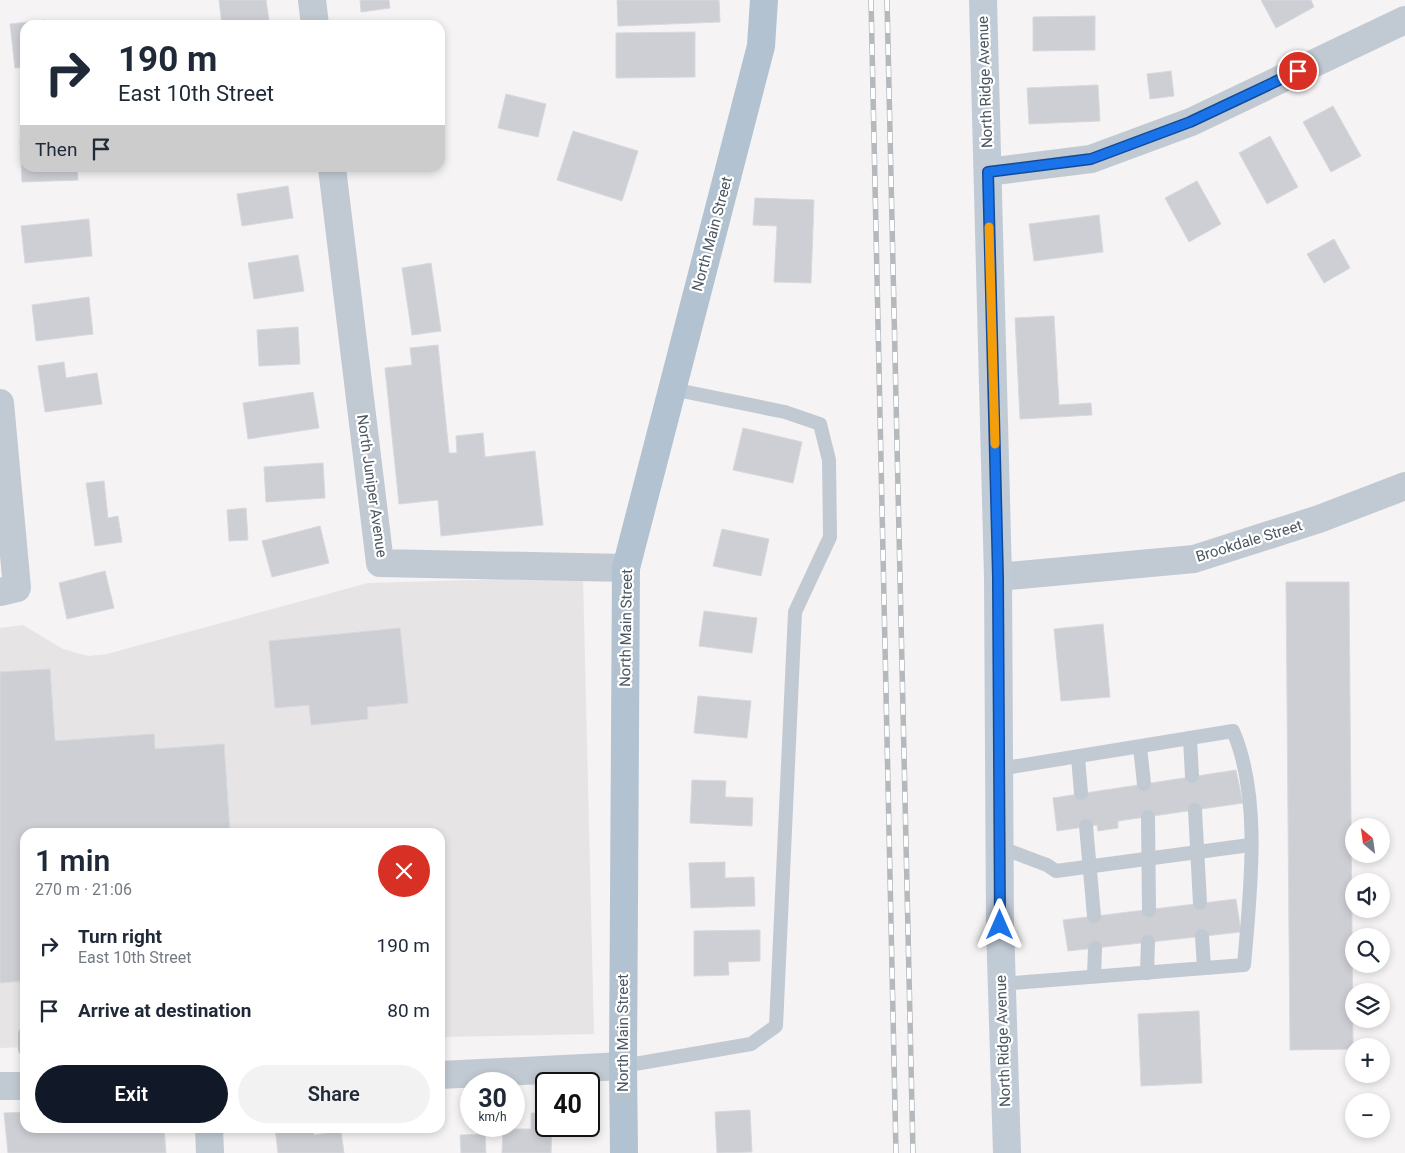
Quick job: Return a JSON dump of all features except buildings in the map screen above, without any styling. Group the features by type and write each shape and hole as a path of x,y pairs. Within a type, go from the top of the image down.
{"main road":[{"name":"North Main Street","path":"624,1153 626,568 761,46 764,0"}],"street":[{"path":"312,0 314,20"},
{"name":"North Ridge Avenue","path":"983,0 998,577 1001,984 1007,1153"},
{"path":"988,172 1091,159 1190,122 1405,20"},
{"name":"North Juniper Avenue","path":"332,172 380,563 626,568"},
{"path":"0,402 9,590"},
{"name":"Brookdale Street","path":"998,577 1194,559 1319,519 1405,486"},
{"path":"445,1075 623,1066"},
{"path":"0,1086 20,1086"},
{"path":"209,1133 210,1153"}],"lane":[{"path":"623,1066 751,1044 776,1026 795,612 830,537 829,460 820,424 785,412 672,389"},
{"path":"999,768 1233,731 1242,751 1249,793 1251,884 1244,965 1001,984"},
{"path":"1190,738 1192,776"},
{"path":"1140,747 1144,784"},
{"path":"1078,757 1081,793"},
{"path":"1195,810 1200,903"},
{"path":"1148,817 1149,910"},
{"path":"1086,826 1094,916"},
{"path":"999,847 1047,865 1056,871 1091,868 1250,845"},
{"path":"1202,936 1204,968"},
{"path":"1147,973 1148,942"},
{"path":"1094,976 1095,948"}],"shaded area":[{"path":"583,577 594,1034 445,1037 445,828 20,828 20,1047 0,1048 0,628 23,625 63,649 88,656 107,654 368,583"}],"railway":[{"path":"871,0 896,1153"},
{"path":"887,0 913,1153"}],"slow traffic":[{"path":"989,227 995,444"}],"route":[{"path":"1000,925 998,577 988,172 1091,159 1190,122 1298,71"}]}
